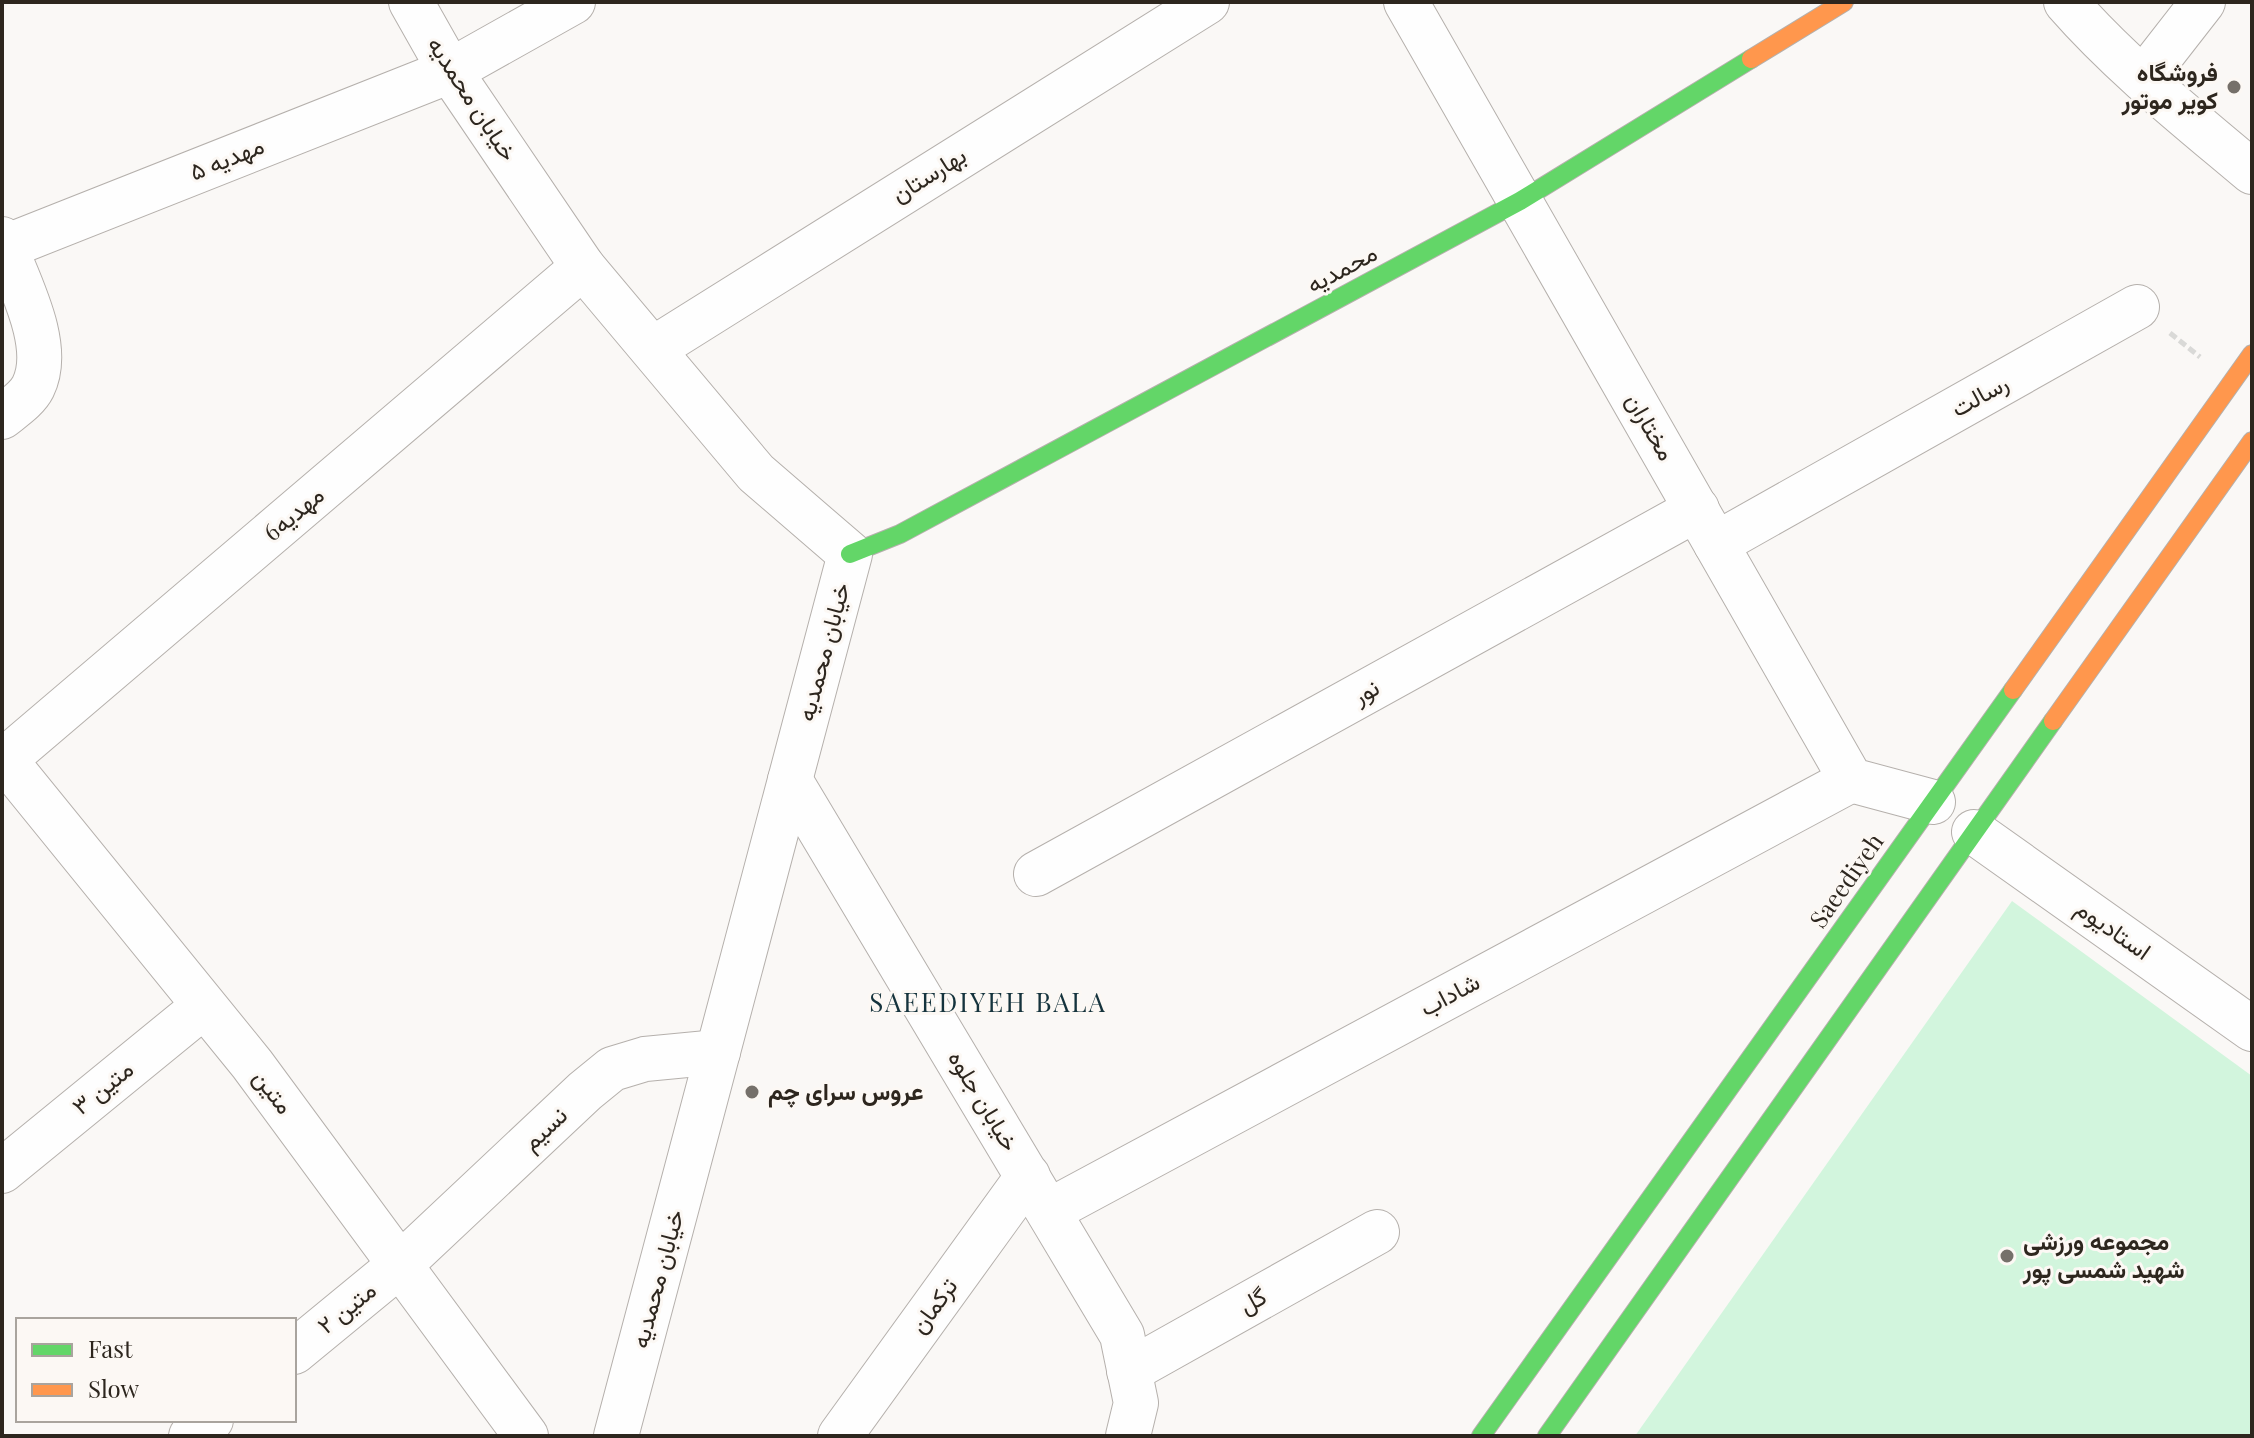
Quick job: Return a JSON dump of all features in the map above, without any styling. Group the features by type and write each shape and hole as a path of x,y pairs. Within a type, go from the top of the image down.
{"main road":[{"name":"محمدیه","path":"850,554 913,528 1520,201 1844,2"},
{"name":"Saeediyeh","path":"1481,1436 2252,354"},
{"path":"1547,1436 2252,441"}],"street":[{"name":"خیابان محمدیه","path":"411,2 450,71 583,267 756,473 850,554 616,1436"},
{"name":"مهدیه ۵","path":"3,241 13,244 450,71 573,2"},
{"name":"بهارستان","path":"653,349 1207,2"},
{"name":"مختاران","path":"1406,2 1851,780"},
{"path":"2066,2 2088,28 2143,79 2252,172"},
{"path":"2143,79 2203,2"},
{"path":"2,417 32,390 41,355 38,334 3,241"},
{"name":"مهدیه6","path":"3,761 583,267"},
{"name":"رسالت","path":"1706,527 2137,307"},
{"name":"نور","path":"1036,874 1706,527"},
{"name":"متین","path":"3,761 252,1064 526,1436"},
{"name":"خیابان جلوه","path":"790,780 1122,1335 1136,1403 1128,1436"},
{"path":"1851,780 1933,802"},
{"name":"شاداب","path":"1039,1194 1851,780"},
{"name":"استادیوم","path":"1974,832 2252,1029"},
{"name":"متین ۳","path":"2,1171 204,1006"},
{"name":"نسیم","path":"401,1264 612,1069 645,1059 718,1052"},
{"name":"ترکمان","path":"840,1436 1039,1194"},
{"name":"گل","path":"1129,1371 1377,1232"},
{"name":"متین ۲","path":"296,1350 401,1264"},
{"path":"191,1436 208,1422"}],"path":[{"path":"2137,307 2232,382"}],"green space":[{"name":"مجموعه ورزشی شهید شمسی پور","path":"2012,901 2252,1076 2252,1436 1635,1436"}],"traffic: fast":[{"path":"850,554 900,534 1520,201 1751,59"},
{"path":"1481,1436 2013,690"},
{"path":"1547,1436 2053,721"}],"traffic: slow":[{"path":"1751,59 1844,2"},
{"path":"2013,690 2252,354"},
{"path":"2053,721 2252,441"}],"place":[{"name":"فروشگاه کویر موتور","path":"2234,87"},
{"name":"عروس سرای چم","path":"752,1092"},
{"name":"مجموعه ورزشی شهید شمسی پور","path":"2007,1256"}],"district":[{"name":"SAEEDIYEH BALA","path":"988,1003"}]}
